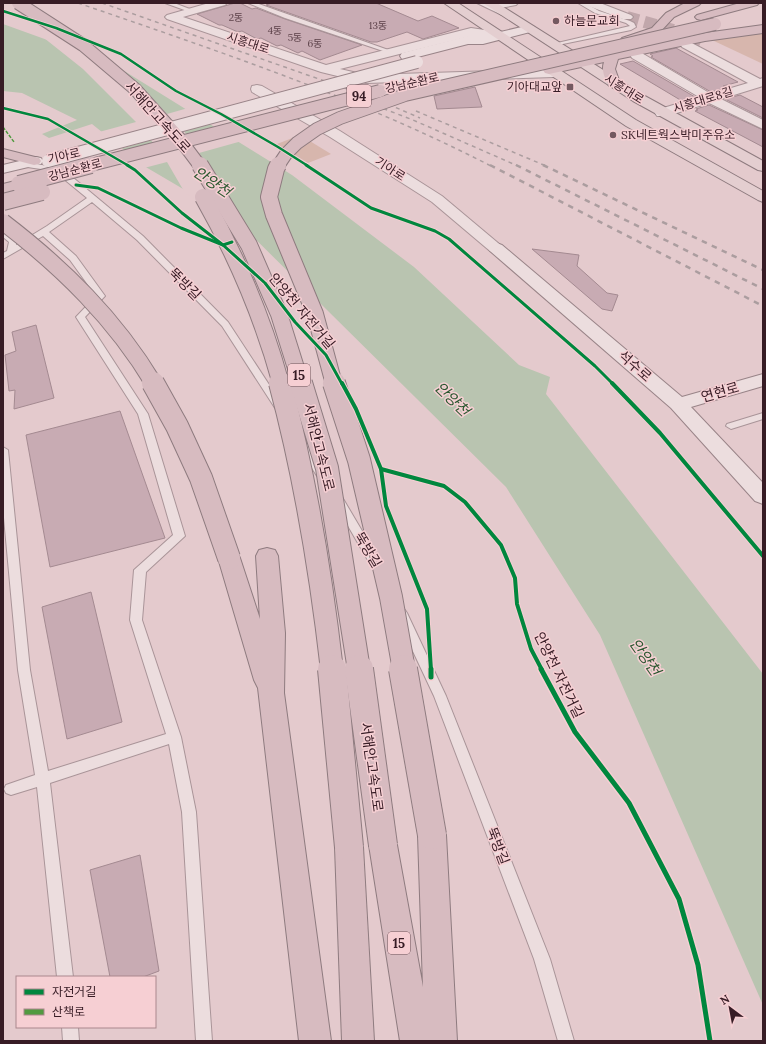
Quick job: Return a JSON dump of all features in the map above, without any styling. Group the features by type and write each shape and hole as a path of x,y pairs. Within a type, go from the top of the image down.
{"highway":[{"name":"서해안고속도로","path":"18,3 83,45 136,90 160,115 200,166 249,245 282,321 327,468 354,636 383,845 416,1041"},
{"path":"537,61 620,43 646,35 656,30 670,15 676,11 695,3"},
{"name":"강남순환로","path":"3,189 377,91 701,17 753,3"},
{"name":"서해안고속도로","path":"3,4 45,29 70,48 96,69 145,118 184,168 209,207 235,254 263,328 284,396 301,470 328,638 349,847 358,1041"},
{"path":"441,1041 432,835 391,597 359,460 335,387 315,314 274,215 269,197 276,169 286,154 297,143 318,129 340,118 405,95 735,20"},
{"path":"552,71 583,62 705,37 763,29"},
{"path":"614,56 608,64 608,70 614,83"},
{"name":"강남순환로","path":"3,202 405,95"},
{"path":"3,153 37,160"},
{"path":"3,222 79,286 112,323 160,395 200,478 228,558 271,693"},
{"path":"267,556 273,633 271,693 315,1041"}],"main road":[{"name":"시흥대로","path":"450,3 638,126 763,197"},
{"name":"시흥대로","path":"492,5 662,113 762,166"}],"street":[{"path":"192,11 207,5 221,3"},
{"path":"492,5 512,3"},
{"path":"590,3 627,17"},
{"name":"시흥대로","path":"192,11 171,17 325,69 366,79 552,71"},
{"name":"기아로","path":"3,170 411,59 477,46 483,40 530,29"},
{"name":"시흥대로","path":"325,69 471,32 499,36"},
{"path":"701,42 762,83"},
{"path":"686,44 762,83"},
{"path":"636,55 710,98 763,125"},
{"name":"시흥대로8길","path":"662,113 762,83"},
{"name":"시흥대로8길","path":"744,88 763,97"},
{"name":"기아로","path":"257,89 322,126 430,195 496,248"},
{"name":"석수로","path":"496,248 678,404 763,496"},
{"name":"연현로","path":"678,404 763,380"}],"lane":[{"path":"168,3 192,11"},
{"path":"251,3 287,17 391,52"},
{"path":"480,3 515,20"},
{"path":"554,45 633,27 632,24 628,22 597,12 581,3"},
{"path":"636,55 686,44"},
{"name":"뚝방길","path":"37,160 42,167 62,173 140,238 225,324 333,492 387,582 440,696 542,959 566,1041"},
{"path":"3,257 44,232 92,198"},
{"path":"44,232 73,258 101,296 80,316 143,414 179,536 140,570 136,620 174,737 189,812 204,1041"},
{"path":"3,233 13,241 11,252"},
{"path":"731,426 763,416"},
{"path":"3,450 24,670 43,779 65,976"},
{"path":"11,789 174,737"},
{"path":"70,1028 71,1041"}],"shaded area":[{"path":"760,33 763,34 763,64 712,40"},
{"path":"300,135 331,154 308,163 277,144"}],"water":[{"name":"안양천","path":"3,24 64,46 87,61 113,64 292,175 414,267 519,365 550,377 546,394 763,674 763,1005 600,635 506,487 236,220 144,166 92,124 49,138 42,134 77,120 22,93 3,91"}],"pier":[{"path":"39,34 65,44 88,59 114,62 144,89 167,114 188,108 213,123 184,131 186,134 217,126 242,141 199,153 207,164 235,222 185,193 167,162 144,168 122,151 153,143 151,140 120,149 99,132 136,122 83,69"}],"building":[{"path":"235,3 240,3 252,9 256,8 362,45 320,60 302,51 298,53 281,45 277,46 261,38 257,39 242,31 238,32 219,25 197,14"},
{"path":"272,3 376,3 418,21 432,16 459,28 423,39 407,32 377,42 371,42 266,5"},
{"path":"676,48 738,82 723,86 726,88 711,92 651,57 653,56 650,54"},
{"path":"633,61 695,97 682,101 620,64"},
{"path":"475,87 482,107 437,109 434,96"},
{"path":"740,95 763,107 763,118 725,99"},
{"path":"709,105 763,130 763,147 695,111 698,110 696,109"},
{"path":"532,249 579,255 577,266 607,293 618,295 612,311 602,309"},
{"path":"36,325 54,398 14,409 15,390 9,391 5,355 16,351 12,332"},
{"path":"120,411 165,538 50,567 26,435"},
{"path":"91,592 122,722 67,739 42,607"},
{"path":"140,855 159,971 146,976 110,976 90,870"}],"tunnel":[{"path":"627,17 677,31 701,42"}],"railway":[{"path":"78,3 183,39 339,97 441,141 491,166"},
{"path":"102,3 376,99 420,118"},
{"path":"361,100 413,120 518,166"},
{"path":"416,111 546,166"},
{"path":"490,165 763,306"},
{"path":"543,165 763,270"},
{"path":"518,166 763,289"}],"marked path":[{"path":"3,127 14,142"}],"cycle path":[{"path":"3,11 56,28 121,54 176,91 221,114 278,147 371,208 435,231 449,239 595,366 660,433 763,556"},
{"name":"안양천 자전거길","path":"3,108 48,119 135,170 182,213 223,245 265,283 295,322 326,355 356,409 381,469 444,486 465,502 501,545 515,578 517,604 531,649 575,732 629,803 679,899 698,965 710,1041"},
{"path":"76,185 98,188 181,228 223,245 232,242"},
{"path":"381,469 386,506 427,609 431,677"}],"place":[{"name":"하늘문교회","path":"556,21"},
{"name":"기아대교앞","path":"570,87"},
{"name":"SK네트웍스박미주유소","path":"613,135"}]}
